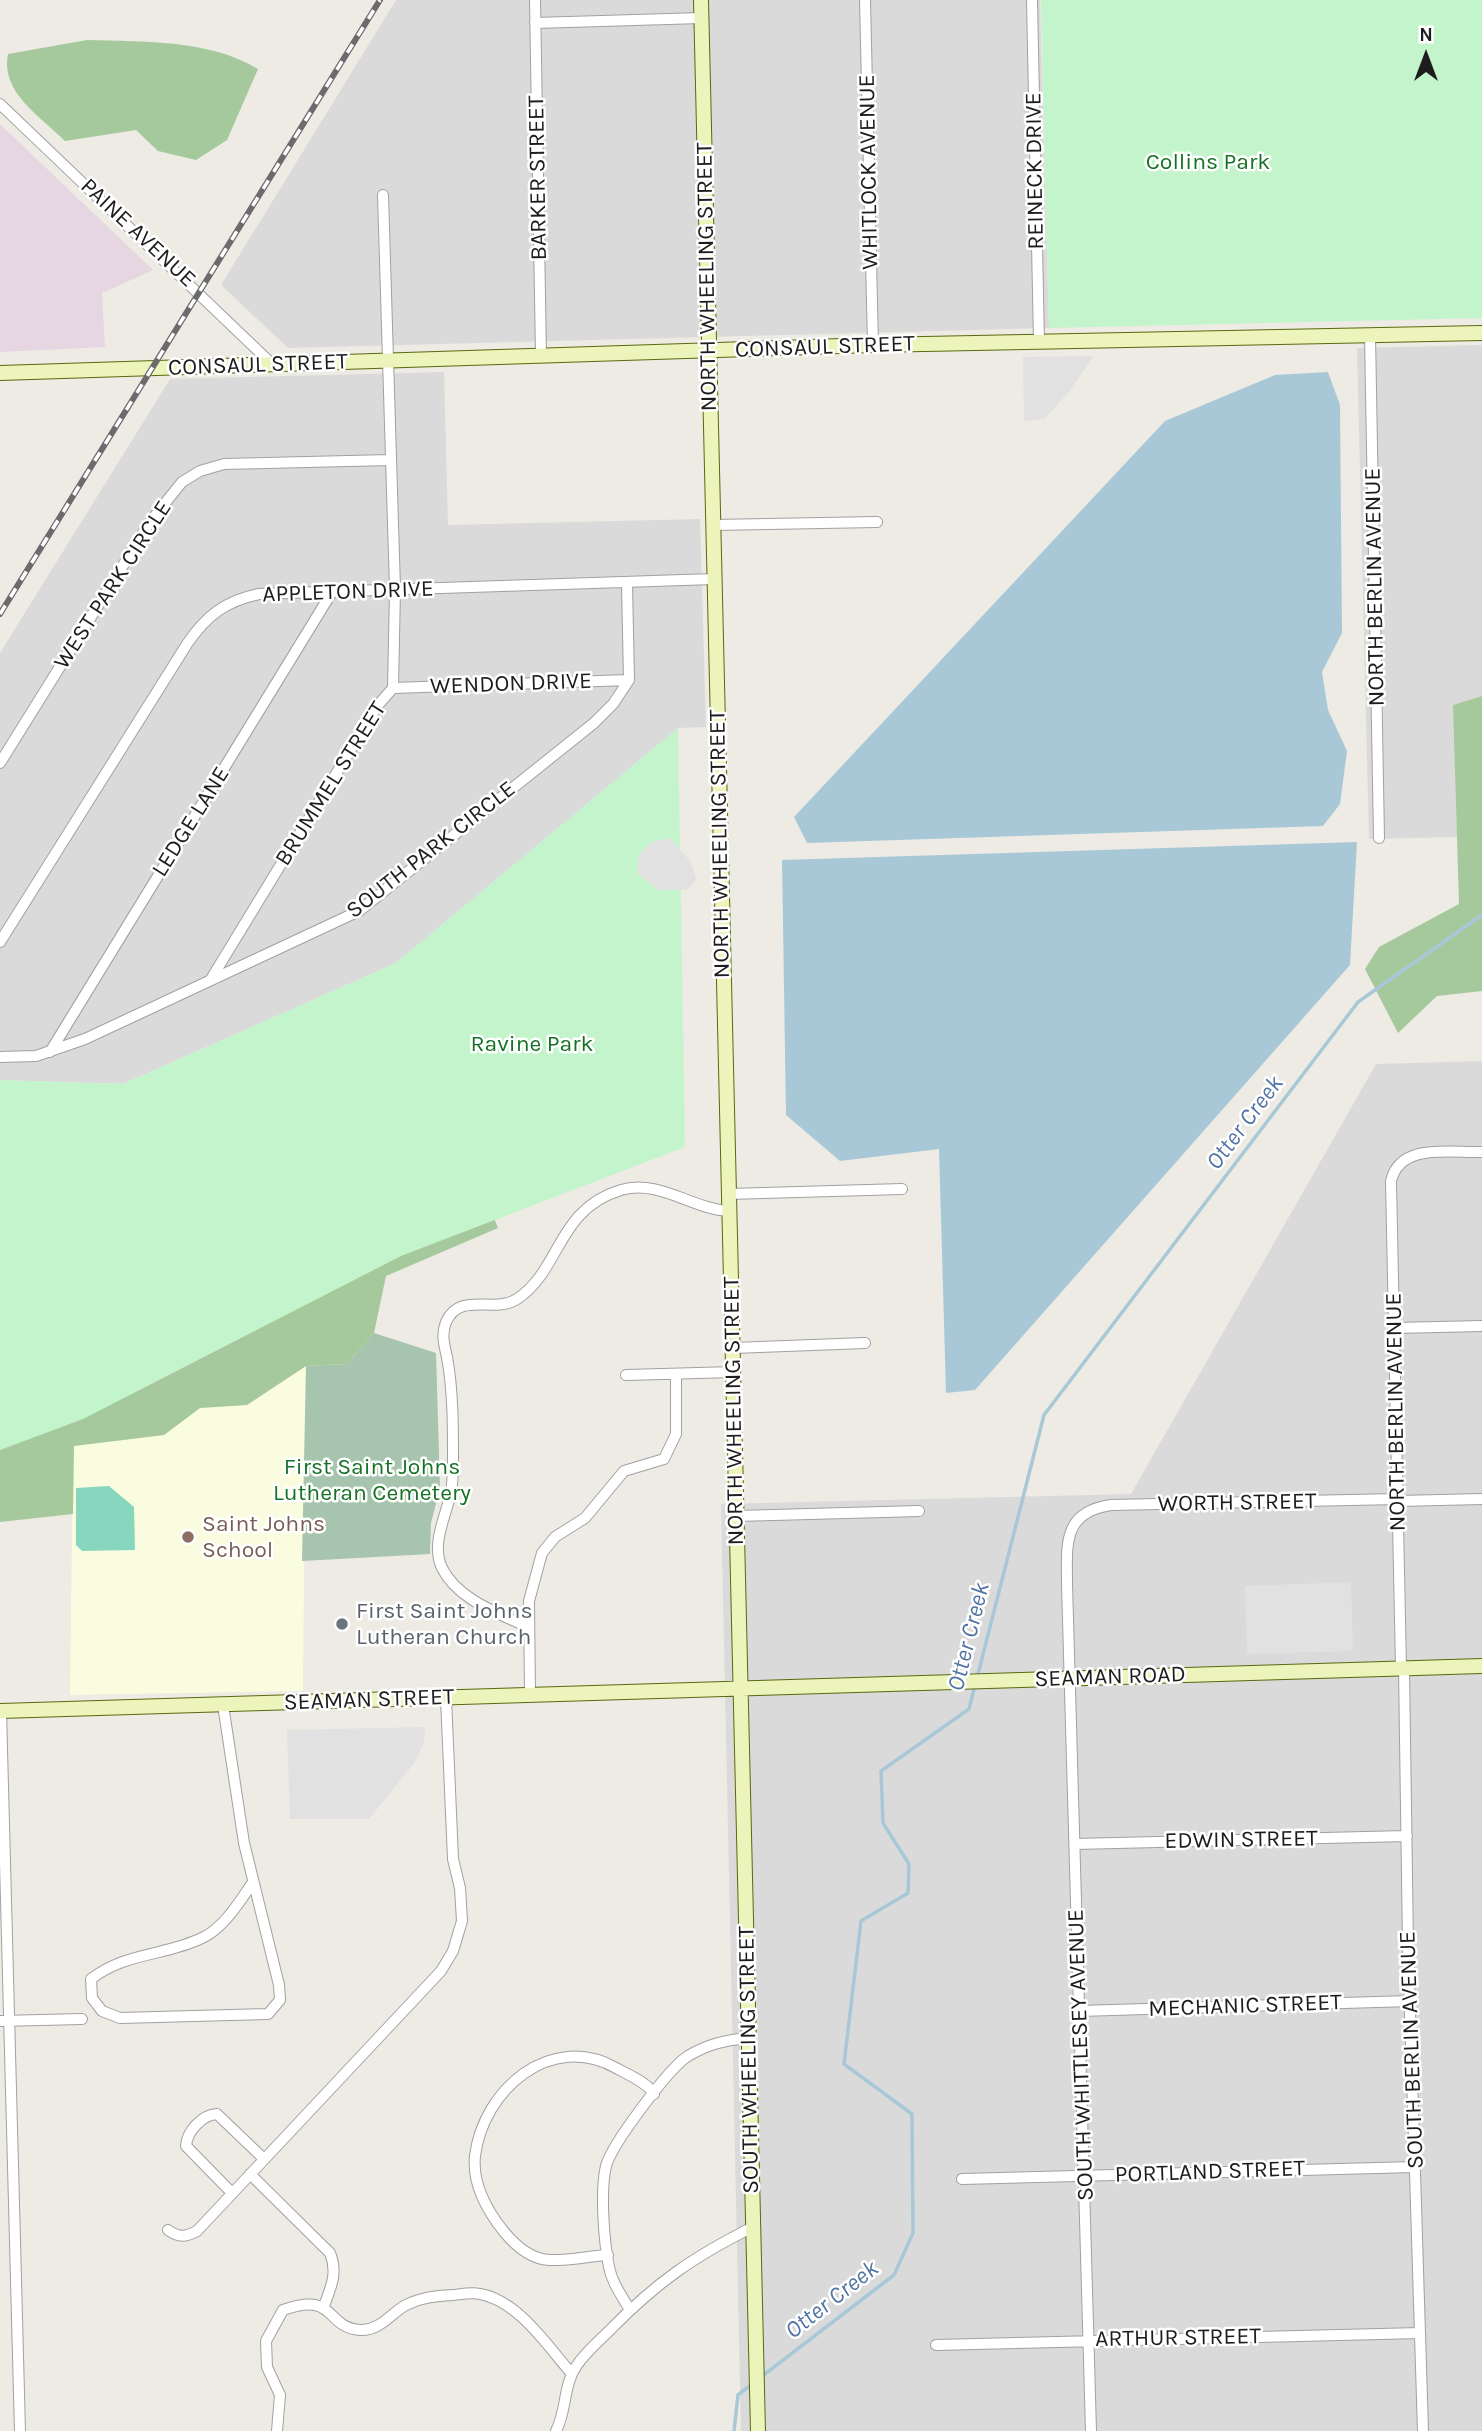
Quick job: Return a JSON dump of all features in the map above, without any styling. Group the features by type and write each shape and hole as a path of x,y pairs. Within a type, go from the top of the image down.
{"street":[{"name":"BARKER STREET","path":"535,0 541,356"},
{"name":"NORTH WHEELING STREET","path":"701,0 734,1372 739,1688"},
{"name":"WHITLOCK AVENUE","path":"865,0 873,345"},
{"name":"REINECK DRIVE","path":"1032,0 1039,342"},
{"path":"535,23 701,18"},
{"name":"PAINE AVENUE","path":"0,104 274,365"},
{"name":"BRUMMEL STREET","path":"210,980 378,705 393,688 395,589 383,195"},
{"name":"CONSAUL STREET","path":"0,373 873,345 1482,333"},
{"name":"NORTH BERLIN AVENUE","path":"1370,335 1379,838"},
{"name":"WEST PARK CIRCLE","path":"0,762 150,522 182,482 200,471 223,464 390,460"},
{"path":"713,525 877,522"},
{"name":"APPLETON DRIVE","path":"0,942 187,644 208,616 227,604 251,596 714,579"},
{"path":"627,583 629,680"},
{"name":"LEDGE LANE","path":"50,1052 332,592"},
{"name":"WENDON DRIVE","path":"393,688 629,680"},
{"name":"SOUTH PARK CIRCLE","path":"0,1057 23,1058 50,1052 359,911 594,723 613,704 629,680"},
{"name":"NORTH BERLIN AVENUE","path":"1403,1668 1391,1181 1395,1167 1403,1158 1421,1154 1482,1152"},
{"path":"528,1627 477,1603 449,1580 440,1565 440,1525 450,1498 453,1460 448,1363 443,1335 447,1320 457,1308 471,1303 496,1307 517,1299 542,1272 575,1219 597,1200 621,1190 641,1187 652,1189 707,1208 729,1211"},
{"path":"729,1194 902,1189"},
{"path":"1394,1328 1482,1326"},
{"path":"733,1348 866,1343"},
{"path":"626,1375 734,1372"},
{"path":"530,1696 529,1601 542,1553 555,1537 585,1518 624,1471 664,1459 676,1434 676,1374"},
{"name":"WORTH STREET","path":"1079,1518 1096,1508 1111,1505 1482,1499"},
{"path":"737,1516 919,1511"},
{"name":"SOUTH WHITTLESEY AVENUE","path":"1079,1518 1069,1534 1067,1552 1091,2431"},
{"name":"SEAMAN ROAD","path":"739,1688 1482,1666"},
{"name":"SOUTH BERLIN AVENUE","path":"1403,1668 1423,2431"},
{"name":"SEAMAN STREET","path":"1,1711 739,1688"},
{"name":"SOUTH WHEELING STREET","path":"739,1688 758,2431"},
{"path":"168,2230 176,2236 197,2231 441,1971 453,1951 462,1921 460,1888 453,1859 446,1698"},
{"path":"223,1704 253,1882 279,1985 280,2000 272,2012 120,2018 102,2011 92,1998 91,1979 109,1965 203,1938 218,1928 253,1882"},
{"path":"1,1711 5,2021 20,2431"},
{"name":"EDWIN STREET","path":"1075,1844 1407,1836"},
{"name":"MECHANIC STREET","path":"1079,2011 1410,2001"},
{"path":"5,2021 82,2019"},
{"path":"630,2310 617,2290 608,2255 603,2180 607,2162 631,2122 686,2057 722,2040 748,2038"},
{"path":"608,2255 548,2260 528,2253 512,2241 490,2216 478,2187 475,2157 485,2119 503,2092 524,2070 563,2057 600,2059 654,2094"},
{"path":"232,2193 186,2146 193,2127 211,2114 217,2114 264,2159"},
{"name":"PORTLAND STREET","path":"962,2179 1415,2167"},
{"path":"250,2174 330,2253 334,2263 333,2281 324,2306"},
{"path":"556,2431 576,2366 630,2310 698,2255 753,2227"},
{"path":"277,2431 280,2395 267,2367 266,2341 283,2310 298,2304 316,2303 324,2306 345,2324 359,2330 372,2328 402,2307 424,2296 479,2293 519,2315 572,2374"},
{"name":"ARTHUR STREET","path":"936,2345 1088,2339 1420,2333"}],"shaded area":[{"path":"396,0 1040,0 1049,328 288,348 221,285"},
{"path":"0,124 153,270 102,293 105,347 0,352"},
{"path":"1482,345 1482,696 1454,705 1457,837 1369,839 1357,348"},
{"path":"1094,356 1068,393 1044,419 1024,421 1023,357"},
{"path":"444,372 448,525 700,519 706,727 678,728 396,963 123,1084 0,1080 0,653 170,379"},
{"path":"670,838 691,862 696,879 688,890 658,890 637,873 639,854 652,842"},
{"path":"1482,1061 1482,2431 741,2431 721,1504 1131,1494 1376,1064"},
{"name":"Saint Johns School","path":"306,1366 303,1691 70,1695 73,1446 164,1435 200,1408 247,1405"},
{"path":"1351,1582 1353,1651 1247,1654 1245,1586"},
{"path":"425,1727 424,1743 415,1762 369,1819 290,1819 287,1730"}],"green space":[{"name":"Collins Park","path":"1041,0 1482,0 1482,318 1049,328"},
{"path":"87,40 153,42 197,47 239,59 258,69 227,140 196,160 158,151 136,130 65,141 34,113 16,92 7,68 8,54"},
{"path":"1482,696 1482,991 1437,996 1398,1033 1365,969 1379,947 1459,904 1453,705"},
{"name":"Ravine Park","path":"678,728 685,1147 401,1256 83,1419 0,1450 0,1080 123,1084 396,963"},
{"path":"489,1206 498,1228 386,1276 374,1333 347,1364 306,1366 247,1405 200,1408 164,1435 74,1446 73,1514 0,1522 0,1401"},
{"name":"First Saint Johns Lutheran Cemetery","path":"374,1333 436,1353 440,1488 431,1523 430,1554 302,1561 306,1366 347,1364"},
{"path":"109,1486 134,1507 135,1550 82,1551 76,1545 76,1488"}],"water":[{"path":"1328,372 1340,405 1342,633 1322,672 1328,710 1347,751 1340,804 1323,826 807,843 794,817 1165,421 1275,375"},
{"path":"1357,842 1350,965 975,1390 946,1393 939,1149 840,1161 786,1115 782,860"}],"waterway":[{"name":"Otter Creek","path":"977,1678 1044,1415 1358,1002 1482,915"},
{"name":"Otter Creek","path":"761,2377 894,2275 913,2233 912,2114 844,2064 861,1921 908,1893 909,1864 883,1823 881,1771 969,1709 975,1685"},
{"name":"Otter Creek","path":"734,2431 738,2395 752,2384"}],"railway":[{"path":"0,614 380,0"}],"place":[{"name":"Saint Johns School","path":"188,1537"},
{"name":"First Saint Johns Lutheran Church","path":"342,1624"}]}
